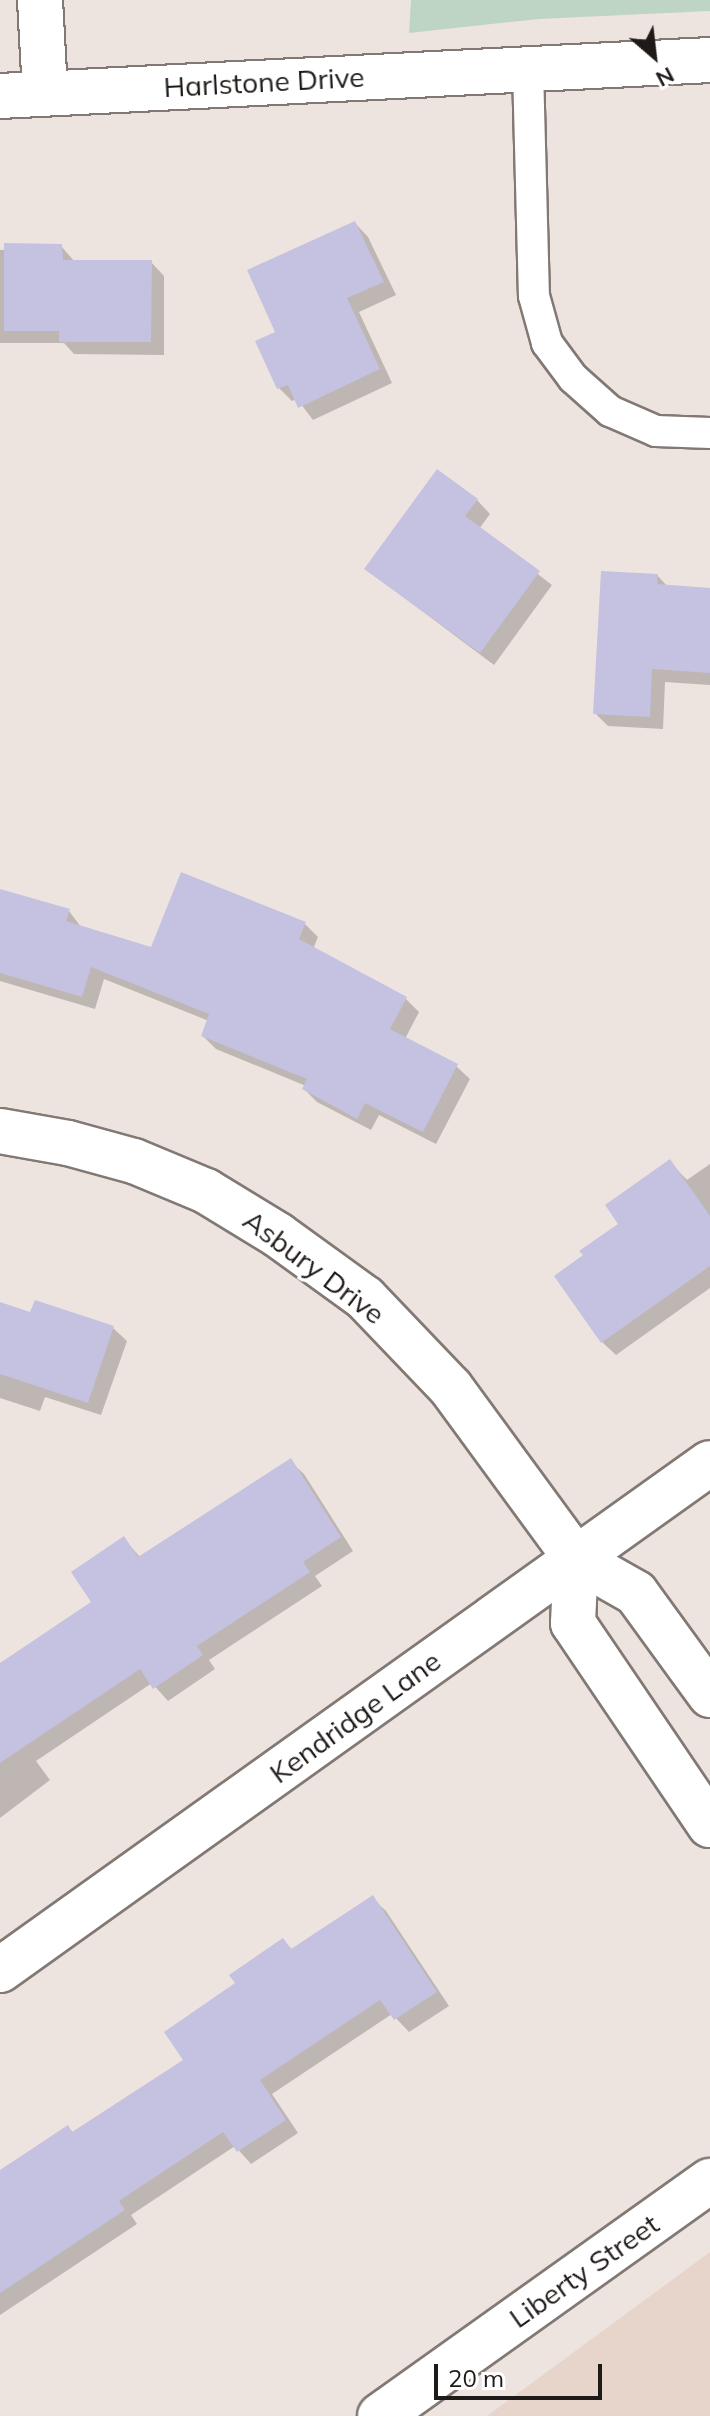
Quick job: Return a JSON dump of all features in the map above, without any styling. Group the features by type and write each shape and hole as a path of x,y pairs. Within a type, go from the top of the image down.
{"street":[{"path":"40,0 45,93"},
{"name":"Harlstone Drive","path":"0,96 710,60"},
{"name":"Asbury Drive","path":"0,1131 68,1143 134,1161 206,1191 278,1235 353,1289 451,1388 576,1559 636,1593 710,1695"},
{"name":"Kendridge Lane","path":"0,1970 710,1463"},
{"path":"576,1559 573,1623 710,1825"},
{"name":"Liberty Street","path":"380,2416 710,2181"}],"lane":[{"path":"528,69 534,296 547,343 573,378 610,411 656,431 710,433"}],"shaded area":[{"path":"710,2252 710,2416 487,2416"}],"green space":[{"path":"411,0 710,0 710,11 539,19 409,33"}],"building":[{"path":"355,221 384,282 347,298 380,369 298,408 288,385 277,389 255,341 275,332 247,270"},
{"path":"4,243 62,244 63,260 152,260 151,342 59,342 59,331 4,331"},
{"path":"437,469 478,499 465,516 540,571 480,653 364,569"},
{"path":"601,571 658,574 657,584 710,588 710,673 652,669 650,717 593,714"},
{"path":"181,872 306,922 299,939 407,997 390,1029 458,1064 423,1132 365,1103 357,1119 302,1089 307,1079 201,1036 209,1014 91,967 82,997 0,973 0,889 70,909 66,921 151,947"},
{"path":"670,1159 710,1216 710,1266 601,1343 554,1276 583,1255 579,1251 618,1224 605,1205"},
{"path":"35,1300 114,1326 88,1403 0,1374 0,1302 30,1312"},
{"path":"291,1458 341,1537 303,1562 310,1572 197,1646 203,1655 153,1689 140,1669 0,1763 0,1663 91,1602 71,1572 124,1536 138,1557"},
{"path":"373,1895 437,1992 394,2020 380,2000 260,2080 286,2120 237,2152 223,2132 119,2201 125,2210 0,2293 0,2170 68,2125 72,2132 183,2060 164,2032 235,1983 229,1975 283,1938 291,1949"}]}
